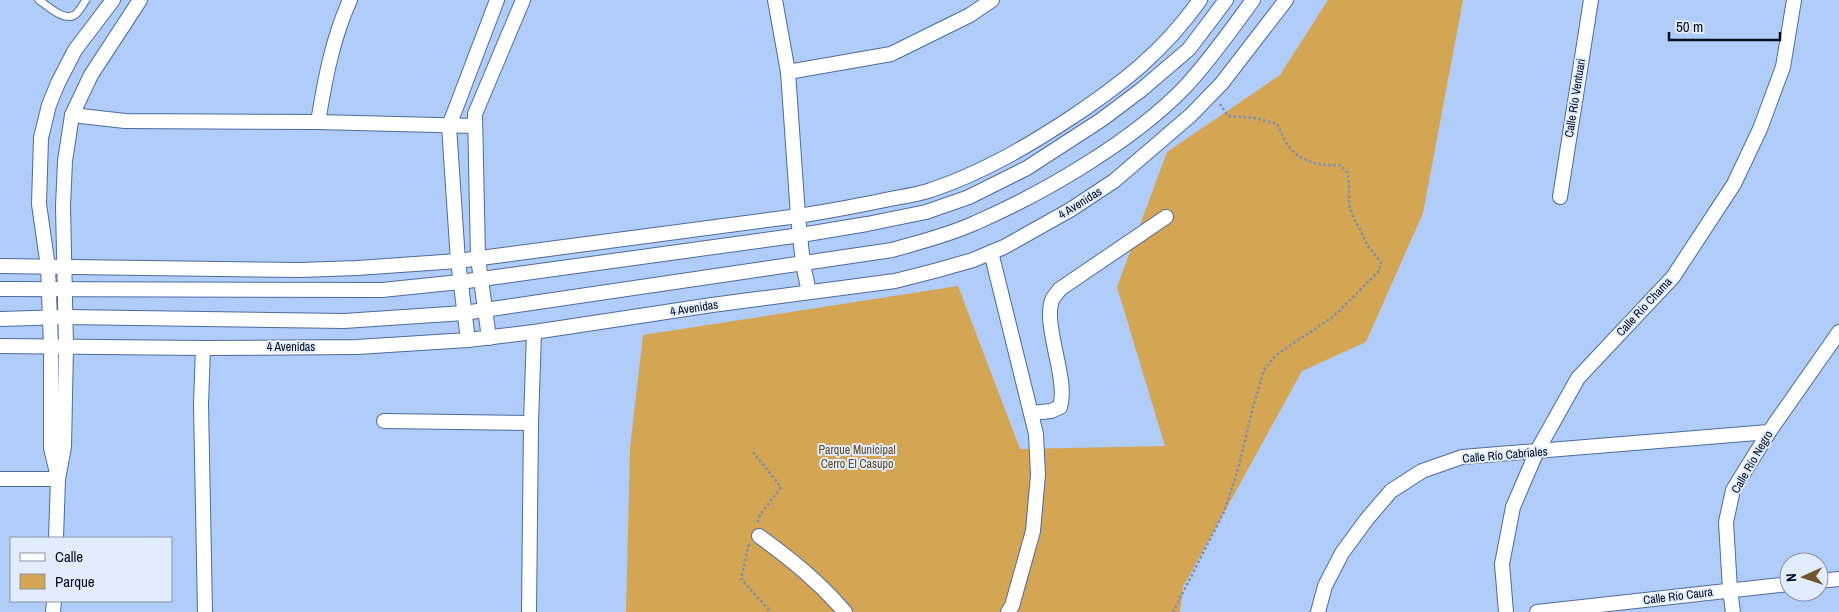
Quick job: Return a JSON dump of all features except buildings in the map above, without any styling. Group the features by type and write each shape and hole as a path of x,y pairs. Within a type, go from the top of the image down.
{"street":[{"path":"58,480 50,448 51,346 48,267 38,204 43,130 49,105 75,50 113,0"},
{"path":"56,537 58,480 64,448 66,317 63,206 65,161 72,115 91,75 140,0"},
{"path":"318,122 332,47 350,0"},
{"path":"468,340 458,261 449,126 497,0"},
{"path":"488,338 478,258 475,114 523,0"},
{"path":"776,0 788,72 798,216 803,264 809,292"},
{"path":"788,72 891,54 970,15 992,0"},
{"path":"0,266 300,270 458,261 798,216 930,191 988,167 1043,136 1135,72 1161,47 1200,0"},
{"path":"0,289 382,290 460,282 801,235 926,212 969,197 1027,168 1101,120 1141,90 1189,49 1226,0"},
{"path":"0,318 66,317 344,321 464,313 892,250 937,238 975,224 1049,186 1095,158 1152,117 1184,88 1215,53 1253,0"},
{"name":"4 Avenidas","path":"0,346 357,347 468,340 895,280 938,270 973,260 991,252 1070,210 1114,181 1191,115 1212,93 1286,0"},
{"name":"Calle Río Ventuari","path":"1560,197 1591,0"},
{"name":"Calle Río Chama","path":"1506,612 1502,564 1513,507 1537,452 1578,378 1673,277 1734,184 1760,129 1783,66 1794,0"},
{"path":"72,115 126,121 318,122 475,126"},
{"path":"1031,413 1051,411 1060,407 1062,402 1061,381 1050,315 1052,299 1060,289 1166,217"},
{"path":"991,252 1036,434 1038,475 1032,531 1012,606 1008,612"},
{"path":"529,612 534,332"},
{"name":"Calle Río Negro","path":"1733,612 1726,522 1733,490 1769,432 1839,332"},
{"path":"203,348 201,404 206,612"},
{"path":"384,421 531,424"},
{"name":"Calle Río Cabriales","path":"1318,612 1325,586 1342,553 1367,519 1390,491 1422,471 1462,457 1769,432"},
{"path":"0,479 58,480"},
{"path":"759,536 793,561 822,586 845,612"},
{"name":"Calle Río Caura","path":"1536,612 1779,585"}],"lane":[{"path":"41,0 64,16 70,17 76,14 86,0"}],"path":[{"path":"1173,612 1224,512 1238,469 1264,370 1276,355 1334,316 1379,270 1381,262 1367,245 1354,219 1349,205 1349,183 1347,172 1344,168 1340,165 1326,166 1310,162 1291,149 1278,124 1255,118 1228,116 1212,93"}],"green space":[{"name":"Parque Municipal Cerro El Casupo","path":"1328,0 1463,0 1423,213 1366,342 1302,371 1183,587 1180,612 626,612 630,448 643,335 958,286 1020,449 1165,446 1117,287 1167,152 1280,75"}]}
